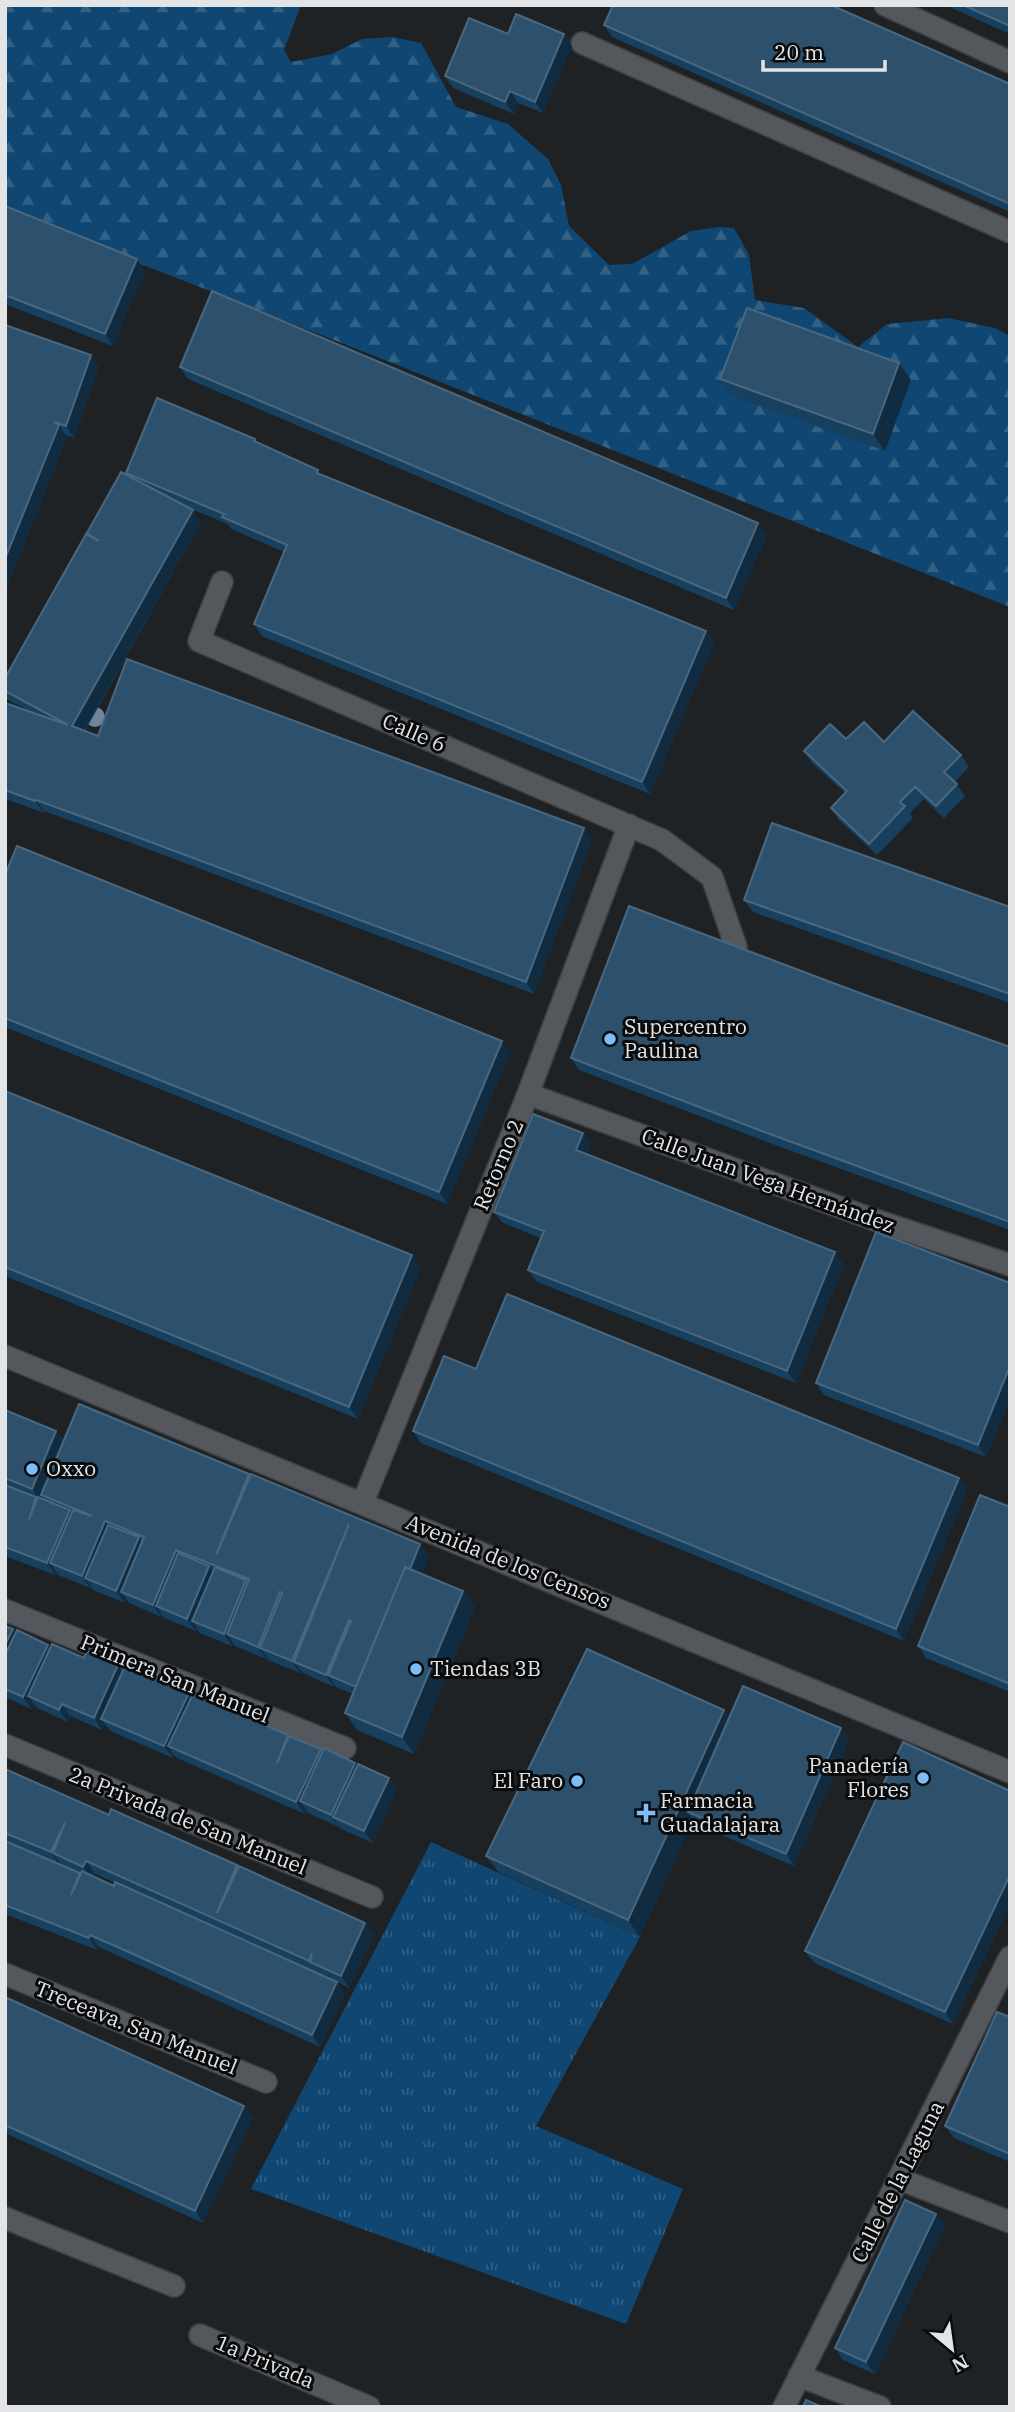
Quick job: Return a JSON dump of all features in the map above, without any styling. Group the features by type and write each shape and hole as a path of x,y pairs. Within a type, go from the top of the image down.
{"street":[{"path":"885,5 1010,62"},
{"path":"582,43 1010,232"},
{"name":"Calle 6","path":"222,582 199,641 662,839 712,877 736,947"},
{"name":"Retorno 2","path":"363,1502 528,1094 629,825"},
{"name":"Calle Juan Vega Hernández","path":"528,1094 875,1220 1010,1265"},
{"name":"Avenida de los Censos","path":"5,1356 1010,1772"},
{"name":"Primera San Manuel","path":"5,1610 345,1748"},
{"name":"2a Privada de San Manuel","path":"5,1745 372,1897"},
{"name":"Calle de la Laguna","path":"784,2407 900,2179 1001,1998 1010,1957"},
{"name":"Treceava. San Manuel","path":"5,1974 266,2082"},
{"path":"900,2179 1010,2222"},
{"path":"5,2218 174,2286"},
{"name":"1a Privada","path":"200,2334 369,2407"},
{"path":"799,2376 880,2407"}],"green space":[{"path":"5,5 301,5 284,50 291,62 332,54 362,39 392,37 421,43 456,107 508,124 548,159 561,185 569,226 609,265 632,264 691,231 734,228 749,255 755,300 804,308 858,347 887,324 948,318 995,328 1010,336 1010,607 177,278 5,213"},
{"path":"431,1842 640,1937 536,2126 683,2189 626,2324 251,2189"}],"building":[{"path":"613,5 831,5 1010,84 1010,204 604,25"},
{"path":"963,5 1010,5 1010,26"},
{"path":"516,14 564,34 535,102 510,91 505,102 445,76 469,18 508,34"},
{"path":"5,206 137,259 105,334 5,295"},
{"path":"212,291 758,523 726,598 180,367"},
{"path":"747,308 899,363 873,434 720,379"},
{"path":"5,325 91,355 66,426 54,422 59,425 5,559"},
{"path":"157,398 255,439 254,441 318,470 317,473 706,631 642,782 254,624 287,545 222,517 224,514 126,473"},
{"path":"121,472 193,510 72,726 98,736 127,659 584,828 526,982 5,790 5,703 68,725 5,691 5,678 86,534 99,541 87,533"},
{"path":"913,711 961,755 944,772 957,784 936,806 915,787 900,802 905,806 869,844 831,808 847,791 804,751 830,724 846,739 864,722 884,742"},
{"path":"772,823 1010,907 1010,994 744,900"},
{"path":"17,846 502,1041 439,1192 5,1018 5,875"},
{"path":"629,906 1010,1047 1010,1222 571,1058"},
{"path":"5,1091 412,1255 349,1407 5,1267"},
{"path":"533,1114 583,1133 576,1150 835,1252 787,1371 528,1270 544,1231 494,1212"},
{"path":"876,1232 1010,1283 1010,1366 978,1445 816,1383"},
{"path":"507,1294 959,1478 896,1629 413,1431 444,1356 476,1369"},
{"path":"79,1404 249,1474 216,1555 251,1474 420,1544 410,1569 405,1567 356,1687 328,1675 351,1621 349,1620 326,1675 294,1662 349,1524 292,1661 260,1648 282,1593 280,1592 258,1647 227,1634 249,1579 176,1550 153,1605 121,1592 144,1537 105,1521 82,1576 50,1563 73,1510 92,1516 41,1495"},
{"path":"5,1410 56,1431 32,1489 5,1478"},
{"path":"5,1485 36,1497 29,1520 38,1497 70,1510 47,1563 5,1547"},
{"path":"980,1495 1010,1507 1010,1684 918,1646"},
{"path":"108,1525 139,1537 116,1591 85,1578"},
{"path":"178,1553 209,1566 187,1619 156,1606"},
{"path":"215,1567 246,1580 224,1634 192,1621"},
{"name":"Tiendas 3B","path":"405,1567 463,1591 402,1737 345,1713"},
{"path":"5,1626 13,1629 5,1645"},
{"path":"17,1630 48,1645 23,1697 5,1689 5,1655"},
{"path":"52,1644 84,1658 87,1651 118,1665 94,1718 62,1704 59,1710 28,1696"},
{"path":"587,1649 724,1710 628,1920 486,1856"},
{"path":"125,1666 189,1693 164,1746 101,1719"},
{"path":"743,1686 841,1728 786,1854 688,1812"},
{"path":"193,1694 288,1735 277,1763 289,1736 321,1749 296,1802 168,1746"},
{"path":"903,1742 1010,1791 1010,1875 945,2012 805,1951"},
{"path":"324,1748 355,1763 331,1815 300,1801"},
{"path":"358,1764 389,1778 364,1831 333,1817"},
{"path":"5,1769 109,1815 111,1809 237,1865 217,1913 239,1866 365,1923 341,1976 310,1962 312,1953 309,1961 86,1861 83,1867 53,1853 65,1823 51,1852 5,1833"},
{"path":"5,1841 80,1873 71,1895 82,1871 114,1886 115,1882 337,1982 312,2035 90,1935 89,1938 5,1905"},
{"path":"5,1997 244,2106 195,2211 5,2125"},
{"path":"997,2012 1010,2017 1010,2154 945,2126"},
{"path":"905,2200 936,2214 866,2362 835,2348"},
{"path":"806,2400 822,2407 803,2407"}],"place":[{"name":"Supercentro Paulina","path":"610,1039"},
{"name":"Oxxo","path":"32,1469"},
{"name":"Tiendas 3B","path":"416,1669"},
{"name":"Panadería Flores","path":"923,1778"},
{"name":"El Faro","path":"577,1781"},
{"name":"Farmacia Guadalajara","path":"646,1813"}]}
